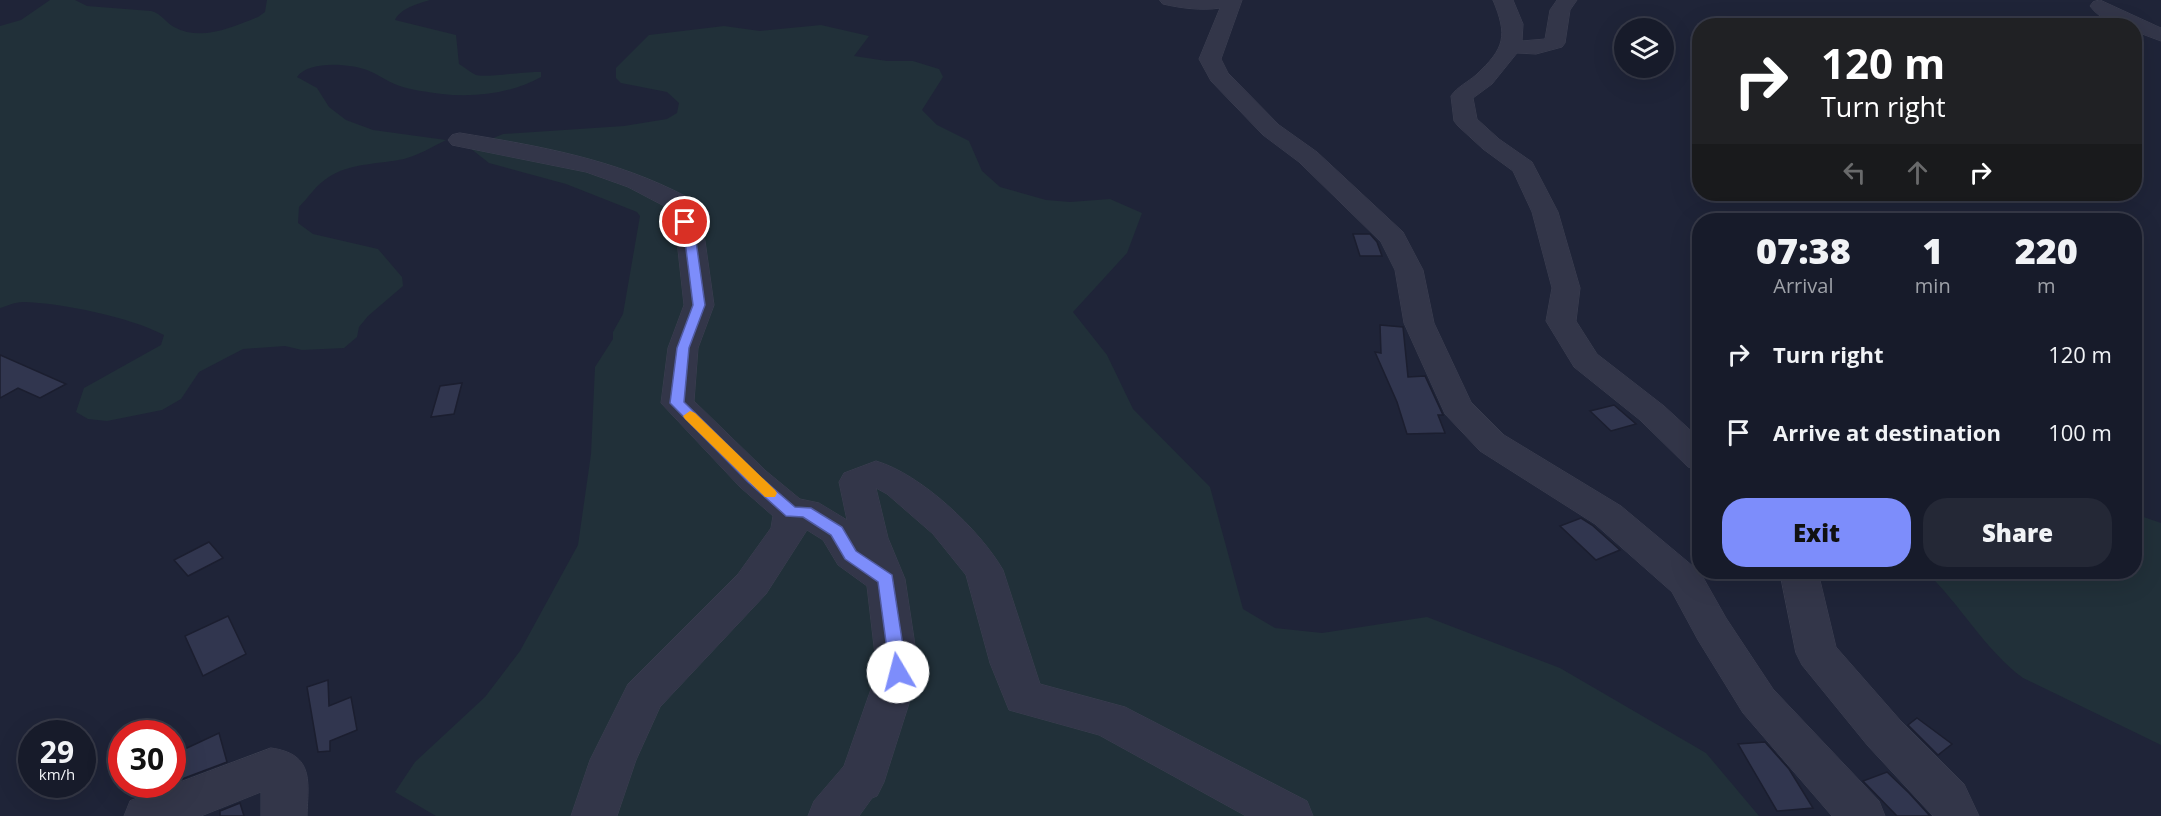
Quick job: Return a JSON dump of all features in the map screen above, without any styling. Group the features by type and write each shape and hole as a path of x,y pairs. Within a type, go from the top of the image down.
{"street":[{"path":"1170,0 1210,4 1230,0"},
{"path":"1230,0 1210,59 1219,76 1271,130 1308,157 1393,238 1409,270 1419,323 1457,407 1491,443 1608,515 1686,582 1712,629 1758,701 1862,816"},
{"path":"1503,0 1513,24 1511,47 1484,79 1462,96 1466,121 1491,144 1523,167 1545,212 1566,288 1561,321 1585,360 1652,412 1692,451"},
{"path":"1511,47 1536,48 1555,43 1560,10 1567,0"},
{"path":"2100,18 2119,18"},
{"path":"2142,27 2161,35"},
{"path":"2142,37 2161,41"},
{"path":"460,140 580,164 636,181 678,203 691,241 699,305 683,348 677,403 753,479 792,512 806,512 836,531 851,555 886,579"},
{"path":"831,816 858,781 861,782 898,672 886,579 869,538 857,482 876,473 900,485 946,525 984,570 1011,663 1024,698 1110,720 1290,816"},
{"path":"594,816 613,760 644,696 752,584 789,530 792,512"},
{"path":"1801,579 1817,653 1884,733 1948,800 1956,816"},
{"path":"147,816 270,768 279,769 285,774 284,816"}],"shaded area":[{"path":"50,0 75,0 87,6 151,11 174,27 195,33 206,33 258,17 265,12 267,0 430,0 405,9 395,20 456,35 459,64 476,75 541,72 541,77 518,87 493,93 455,95 402,87 375,73 351,66 320,66 303,72 297,77 317,88 329,107 346,120 373,130 446,140 404,159 340,171 321,183 299,207 298,223 313,234 378,249 402,277 403,286 368,316 359,327 357,337 344,348 302,350 285,346 243,349 199,372 181,399 162,410 107,421 88,419 76,412 84,388 161,345 164,335 133,322 76,308 23,302 0,308 0,26 21,20"},
{"path":"821,25 869,36 854,56 887,61 913,61 939,69 943,77 922,110 937,125 969,141 982,171 1000,187 1046,200 1070,202 1110,199 1142,213 1127,253 1073,312 1107,355 1133,409 1210,487 1243,609 1275,628 1322,633 1427,617 1560,668 1706,753 1759,816 436,816 395,792 415,762 485,697 520,651 578,545 591,454 595,367 613,339 613,332 623,314 640,216 637,212 566,184 489,163 470,148 503,134 624,126 667,119 677,113 679,103 667,92 621,83 616,78 616,68 649,35 724,26 760,31"},
{"path":"2142,516 2161,523 2161,745 2023,678 1996,654 1933,579 2142,579"}],"building":[{"path":"1353,234 1370,234 1377,242 1382,256 1360,256"},
{"path":"1380,325 1403,327 1408,377 1425,376 1443,415 1438,415 1445,433 1407,434 1397,402 1375,352 1381,353"},
{"path":"0,355 66,384 40,398 18,388 0,398"},
{"path":"462,383 454,414 431,417 440,386"},
{"path":"1614,405 1636,424 1611,431 1590,411"},
{"path":"1581,518 1620,550 1596,560 1560,526"},
{"path":"209,542 223,558 188,576 174,560"},
{"path":"228,616 246,654 203,676 185,636"},
{"path":"328,680 329,706 351,697 357,730 330,741 330,751 318,752 307,687"},
{"path":"1917,718 1952,744 1938,755 1908,725"},
{"path":"219,733 227,762 186,777 186,748"},
{"path":"1765,742 1789,769 1813,808 1777,811 1738,744"},
{"path":"1887,772 1930,816 1897,816 1863,781"},
{"path":"240,803 244,816 220,816 220,811"}],"slow traffic":[{"path":"690,416 770,493"}],"route":[{"path":"685,222 691,241 699,305 683,348 677,403 753,479 792,512 806,512 836,531 851,555 886,579 898,672"}]}
